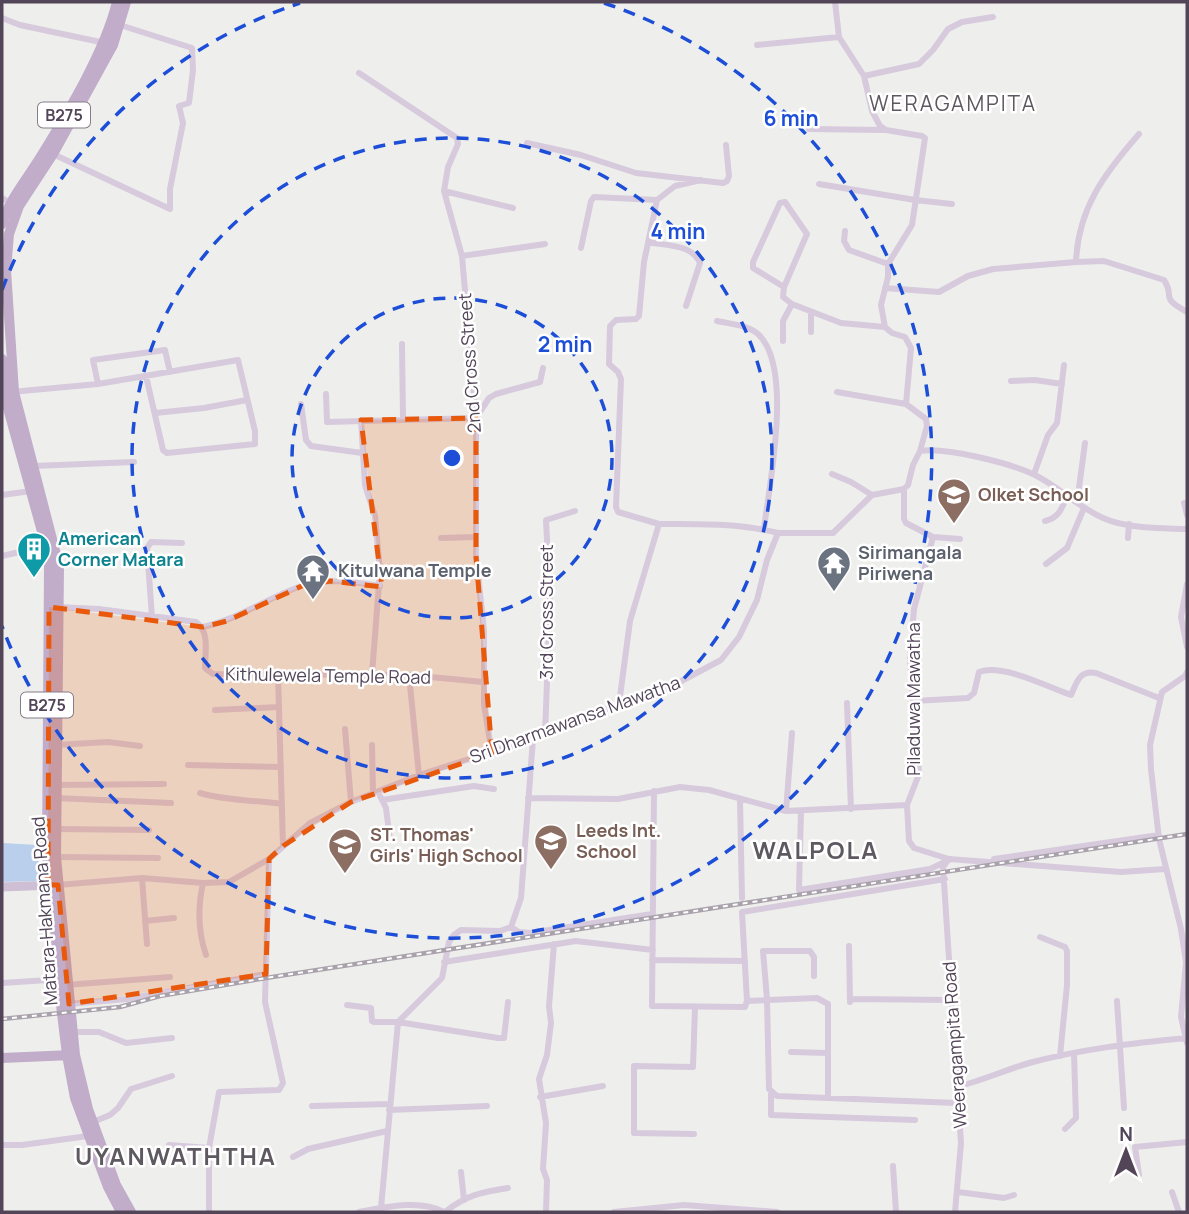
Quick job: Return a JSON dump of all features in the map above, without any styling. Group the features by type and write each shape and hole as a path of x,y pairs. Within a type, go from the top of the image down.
{"main road":[{"name":"Matara-Hakmana Road","path":"117,2 108,44 53,154 19,206 12,223 4,270 8,398 33,466 59,566 54,607 51,745 53,885 65,982 72,1084 88,1136 121,1212"},
{"name":"Matara-Hakmana Road","path":"2,224 6,201 50,140 120,25 126,2"},
{"name":"Matara-Hakmana Road","path":"2,359 8,398 46,546 54,607"},
{"name":"Matara-Hakmana Road","path":"51,745 55,785 56,857 53,885"},
{"path":"2,887 53,885"},
{"name":"Matara-Hakmana Road","path":"65,982 73,1032 71,1055 116,1185 131,1212"},
{"path":"2,1058 71,1055"}],"street":[{"path":"835,2 839,37 864,76 872,111 880,126 886,130"},
{"path":"864,76 919,64 948,29 962,22 993,17"},
{"path":"2,19 108,44"},
{"path":"53,154 170,209 172,178 183,123 179,106 189,103 194,70 192,48 120,25"},
{"path":"757,45 839,37"},
{"name":"2nd Cross Street","path":"359,73 455,135 458,144 448,167 444,191 462,256 476,418 476,537 484,630 484,705 492,753"},
{"path":"809,130 886,130 922,135 925,138 912,225 888,264 881,305 885,327"},
{"path":"1076,262 1077,237 1097,186 1139,134"},
{"path":"527,143 581,155 636,173 723,183 729,176 726,145"},
{"path":"581,248 594,197 657,200 676,186 701,180"},
{"path":"819,184 952,204"},
{"path":"444,191 513,208"},
{"path":"657,200 648,242 639,316 636,319 616,320 611,323 609,364 621,379 618,512 659,524 764,529 778,533 833,533 872,495 904,489 908,485 927,426 926,419 906,404 837,392"},
{"path":"784,287 757,272 753,268 753,262 780,203 785,202 807,234 784,287 783,297 792,304 841,323 885,327 905,337 911,348 906,404"},
{"path":"845,231 844,241 849,250 888,264"},
{"path":"648,242 691,250 697,255 700,263 686,306"},
{"path":"462,256 545,244"},
{"path":"885,288 939,292 968,276 993,269 1104,261 1164,279 1171,303 1187,312"},
{"path":"783,341 783,321 792,304"},
{"path":"811,312 811,332"},
{"path":"717,321 746,327 758,334 775,366 776,423 764,529"},
{"path":"402,344 403,419"},
{"path":"98,384 93,360 165,349 170,372"},
{"path":"8,398 238,360 256,444 167,453 163,450 146,376"},
{"path":"1034,474 1048,435 1057,423 1064,365"},
{"path":"326,394 327,422 476,418 489,398 496,394 540,382 543,368"},
{"path":"1011,381 1035,380 1062,384"},
{"path":"155,413 247,400"},
{"path":"301,404 304,429 311,446 362,453"},
{"path":"361,420 365,485 375,516 380,586 372,674"},
{"path":"1077,503 1085,443"},
{"path":"920,452 931,450 951,453 1034,474 1105,519 1150,528 1187,529"},
{"path":"33,466 134,462"},
{"path":"832,474 872,495"},
{"path":"904,489 906,523 933,537 960,539"},
{"path":"2,495 31,491"},
{"path":"1045,521 1058,515 1067,496"},
{"path":"1184,503 1187,515"},
{"path":"1046,564 1067,548 1084,508"},
{"name":"3rd Cross Street","path":"545,735 550,600 546,520 575,511"},
{"path":"619,705 630,621 659,524"},
{"path":"1128,538 1129,524"},
{"name":"Sri Dharmawansa Mawatha","path":"53,885 142,878 203,883 229,882 269,859 310,823 351,802 419,775 545,735 674,685 721,660 739,637 757,600 767,560 778,533"},
{"path":"441,538 476,537"},
{"name":"Piladuwa Mawatha","path":"933,537 914,609 910,660 919,774 907,805 909,841 914,848 949,859"},
{"path":"152,617 147,548 150,542 182,543"},
{"path":"2,556 46,546"},
{"path":"54,607 197,622 203,626 227,621 304,585 330,581 380,586"},
{"path":"1187,584 1181,617 1187,647"},
{"name":"Kithulewela Temple Road","path":"203,626 205,668 213,674 409,675 483,682"},
{"path":"914,701 968,698 974,693 979,672 983,670 1006,671 1071,695 1082,674 1087,671 1159,698"},
{"path":"956,1087 1027,1063 1074,1053 1119,1045 1187,1040 1181,1017 1186,962 1159,835 1150,745 1162,692 1187,672"},
{"path":"278,674 283,846"},
{"path":"409,675 419,775"},
{"path":"847,703 851,809"},
{"path":"215,710 279,708"},
{"path":"345,729 351,802"},
{"path":"786,811 792,733"},
{"path":"511,927 521,898 533,739"},
{"path":"51,745 108,741 140,746"},
{"path":"372,746 376,792 386,808 390,840"},
{"path":"188,765 281,767"},
{"path":"55,785 164,784"},
{"path":"382,800 474,786 494,789"},
{"path":"528,798 618,799 691,787 786,811 907,805"},
{"path":"654,791 652,1006 746,1007 742,912 945,879"},
{"path":"200,793 218,798 282,804"},
{"path":"55,799 171,803"},
{"path":"740,800 742,898"},
{"path":"801,811 799,890 930,869 949,859 985,860 1159,835"},
{"path":"55,829 149,830"},
{"path":"465,855 523,856"},
{"path":"56,857 158,858"},
{"path":"209,1212 209,1148 219,1092 279,1090 283,1083 265,1002 269,859"},
{"path":"949,859 1121,872 1165,869"},
{"name":"Weeragampita Road","path":"949,859 943,867 961,1143 956,1212"},
{"path":"142,878 147,944"},
{"path":"203,883 199,902 202,944 206,955"},
{"path":"511,927 519,932 530,933 652,914"},
{"path":"145,921 174,918"},
{"path":"381,1208 398,1022 442,978 449,942 461,930 500,931 511,927"},
{"path":"1040,937 1065,947 1067,951 1067,985 1060,1056"},
{"path":"444,962 576,941 653,950"},
{"path":"546,1212 547,1180 542,1169 546,1123 539,1079 547,1055 551,1023 549,1006 554,944"},
{"path":"849,946 850,1000 952,1000"},
{"path":"814,976 814,957 810,951 763,951 771,1115 915,1120"},
{"path":"652,960 745,961"},
{"path":"69,1004 127,999 266,974"},
{"path":"2,983 170,976"},
{"path":"747,1001 817,998 828,1004 828,1098"},
{"path":"1117,1000 1124,1108"},
{"path":"347,1005 371,1008 372,1021 398,1022 504,1038 508,1002"},
{"path":"694,1134 634,1133 634,1066 693,1067 695,1008"},
{"path":"73,1032 100,1032 126,1043 172,1038"},
{"path":"791,1052 828,1053"},
{"path":"1065,1129 1076,1118 1074,1053"},
{"path":"93,1122 110,1115 118,1108 131,1088 172,1076"},
{"path":"540,1097 603,1086"},
{"path":"771,1093 777,1096 957,1103"},
{"path":"312,1106 487,1106"},
{"path":"293,1157 309,1149 387,1131"},
{"path":"2,1145 88,1136"},
{"path":"1139,1175 1135,1147 1187,1142"},
{"path":"169,1145 209,1148"},
{"path":"893,1166 896,1212"},
{"path":"461,1172 464,1200"},
{"path":"359,1212 422,1205 445,1212 479,1192 508,1188"},
{"path":"958,1192 1003,1198 1014,1195"},
{"path":"1172,1192 1179,1212"},
{"path":"614,1212 684,1205 777,1212"}],"highlighted area":[{"path":"476,418 476,556 492,753 351,802 283,846 269,859 266,974 69,1004 58,885 48,885 49,607 203,627 227,621 304,585 330,581 382,587 361,420"}],"shaded area":[{"path":"2,843 38,845 40,881 2,882"}],"railway":[{"path":"2,1019 120,1007 160,996 266,978 1187,834"}],"place":[{"name":"Olket School","path":"954,525"},
{"name":"American Corner Matara","path":"34,579"},
{"name":"Sirimangala Piriwena","path":"834,593"},
{"name":"Kitulwana Temple","path":"313,601"},
{"name":"Leeds Int. School","path":"551,871"},
{"name":"ST. Thomas' Girls' High School","path":"345,875"}],"district":[{"name":"WERAGAMPITA","path":"953,104"},
{"name":"WALPOLA","path":"816,851"},
{"name":"UYANWATHTHA","path":"176,1157"}]}
